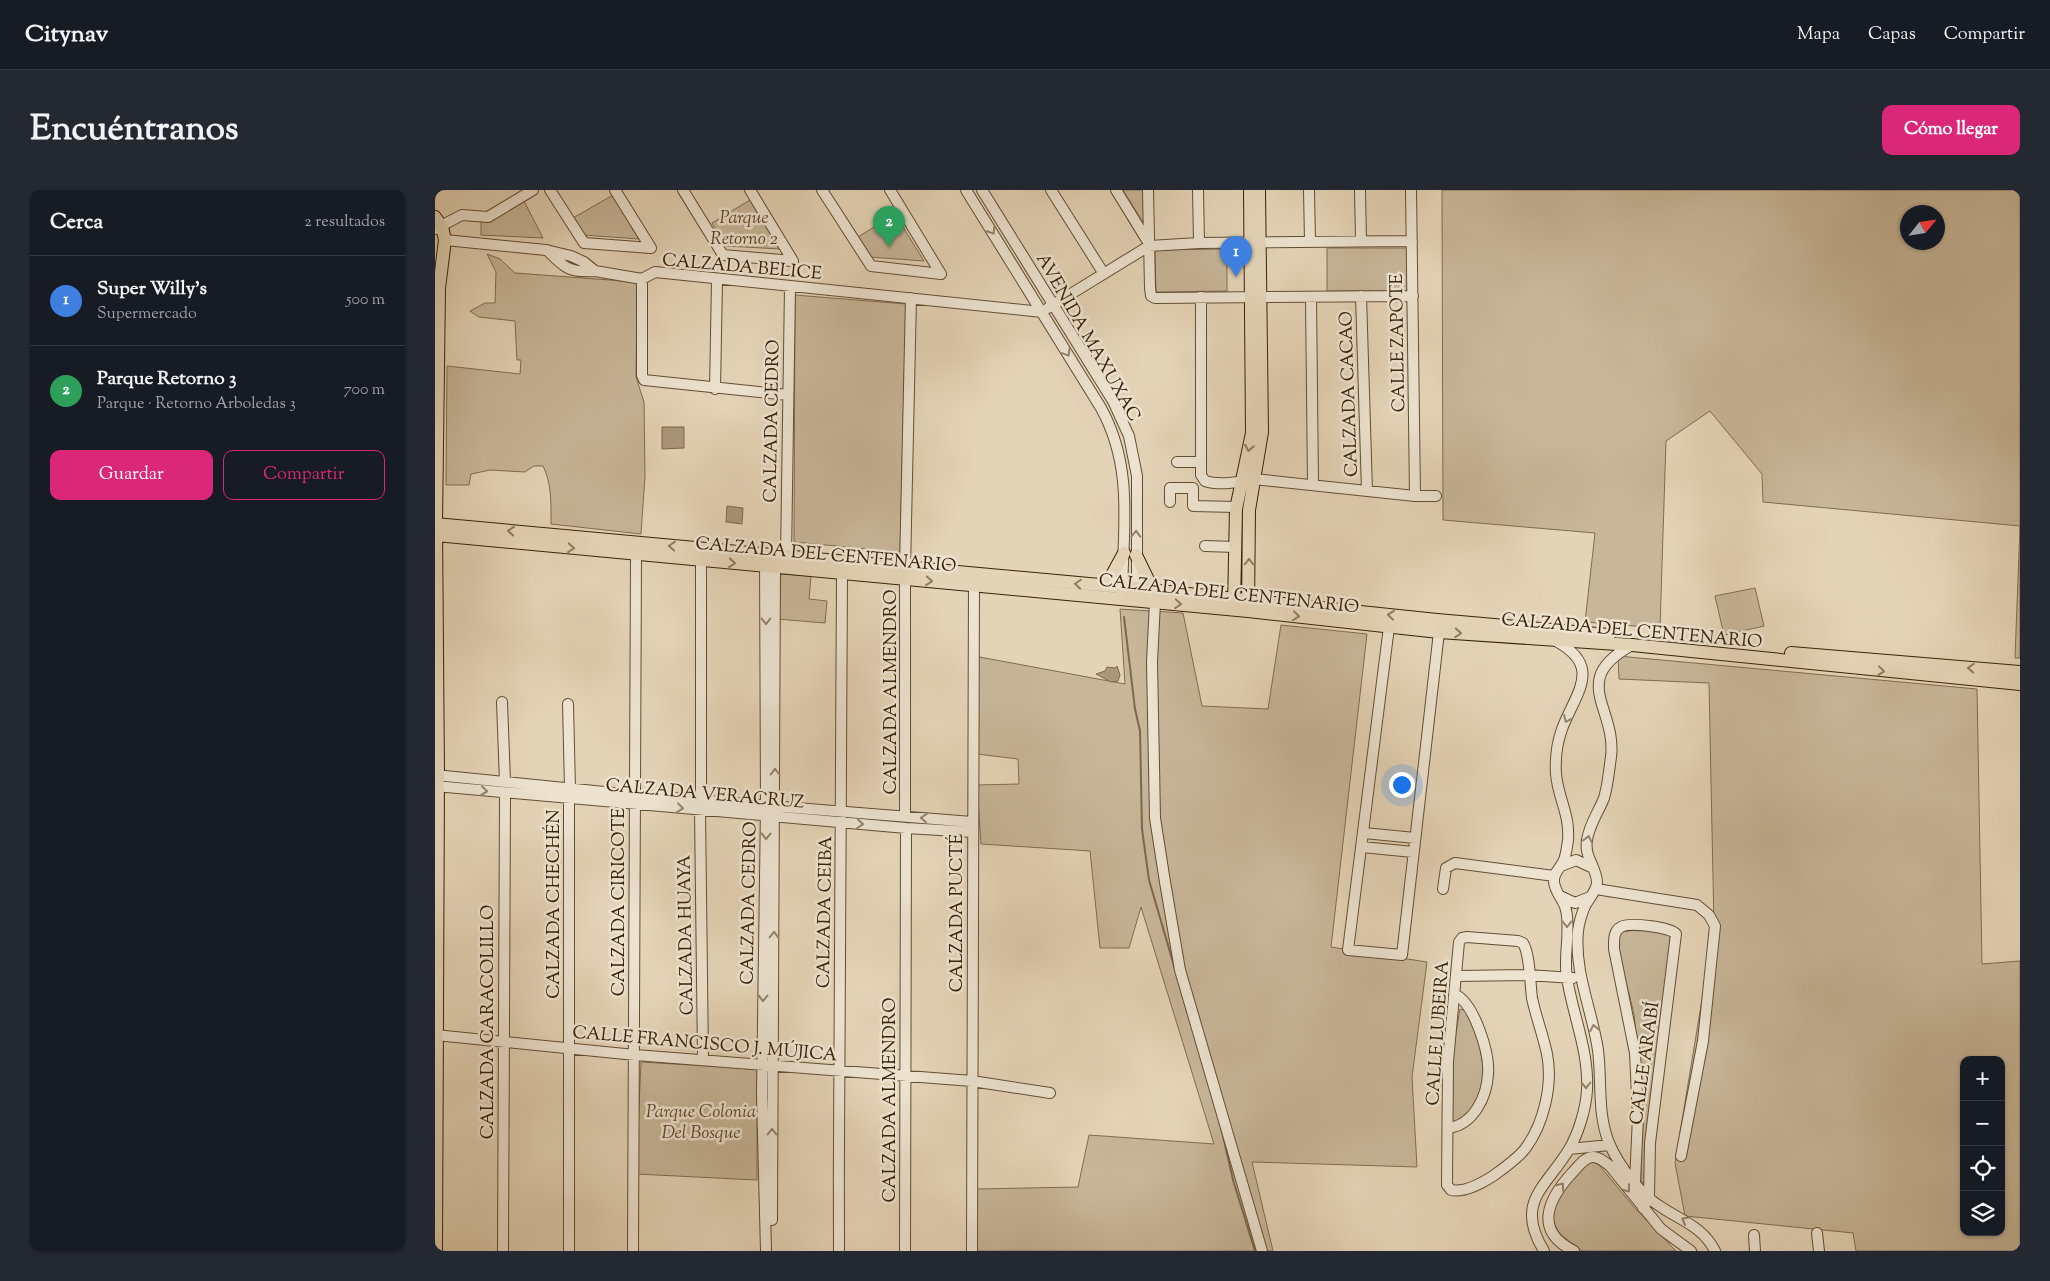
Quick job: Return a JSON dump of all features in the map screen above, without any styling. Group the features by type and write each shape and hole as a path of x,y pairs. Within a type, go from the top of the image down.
{"main road":[{"path":"1250,190 1256,243"},
{"path":"1235,604 1237,507 1240,482 1252,433 1259,190"},
{"path":"436,1251 437,781 435,529 440,229"},
{"path":"1248,605 1249,510 1262,432 1256,297"},
{"name":"CALZADA DEL CENTENARIO","path":"435,529 636,554 701,560 773,560 841,573 906,573"},
{"name":"CALZADA DEL CENTENARIO","path":"435,529 1235,604 1437,620 2020,684"},
{"path":"1101,585 1130,554 1154,596"},
{"name":"CALZADA DEL CENTENARIO","path":"974,580 1101,585 1122,593"},
{"name":"CALZADA DEL CENTENARIO","path":"1248,605 1389,627 1439,632 1632,645 1654,643 2020,672"}],"street":[{"path":"440,229 461,215 488,217 533,190"},
{"path":"550,190 584,242 651,248 615,190"},
{"path":"683,190 723,255 793,261 750,190"},
{"path":"823,190 871,266 941,274 890,190"},
{"name":"AVENIDA MAXUXAC","path":"966,190 1109,424 1121,457 1123,499 1137,594"},
{"name":"AVENIDA MAXUXAC","path":"982,190 1113,402 1125,427 1134,454 1137,500 1130,554 1122,593"},
{"path":"1051,190 1104,274"},
{"path":"1116,190 1149,245"},
{"path":"1148,190 1151,296 1155,298 1413,296"},
{"path":"1198,190 1199,243"},
{"path":"1309,190 1310,242"},
{"path":"1360,190 1361,241"},
{"name":"CALLE ZAPOTE","path":"1411,190 1415,496"},
{"name":"CALZADA BELICE","path":"440,229 546,250 563,267 580,272 595,271 642,279 655,272 717,280 1042,312"},
{"path":"1042,312 1149,245 1412,241"},
{"path":"642,279 642,375 644,380 787,395"},
{"path":"715,388 717,280"},
{"name":"CALZADA CEDRO","path":"766,1251 773,560 787,395 790,287"},
{"path":"1311,296 1313,485"},
{"name":"CALZADA CACAO","path":"1361,296 1367,491"},
{"path":"1201,297 1201,475 1205,481 1211,483 1240,482 1254,479 1415,496 1436,496"},
{"name":"CALZADA ALMENDRO","path":"905,817 906,573 911,298"},
{"path":"1177,462 1201,462"},
{"path":"1170,502 1170,488 1193,488 1193,506 1237,507"},
{"path":"1123,499 1137,500"},
{"path":"1205,546 1236,547"},
{"name":"CALZADA CIRICOTE","path":"633,1251 636,554"},
{"name":"CALZADA HUAYA","path":"701,560 703,1060"},
{"name":"CALZADA CEIBA","path":"839,1251 838,1070 842,817 841,573"},
{"name":"CALZADA PUCTÉ","path":"971,1251 974,580"},
{"path":"1154,596 1152,662 1155,818 1167,892 1180,970 1262,1251"},
{"path":"1389,627 1348,950 1402,955 1439,632"},
{"path":"1544,1251 1537,1239 1532,1217 1535,1196 1569,1149 1577,1129 1587,1091 1581,1032 1567,978 1566,909 1555,889 1554,876 1564,861 1568,842 1569,821 1556,774 1557,752 1563,725 1582,688 1582,674 1580,663 1573,653 1553,640"},
{"path":"1632,645 1617,653 1601,671 1598,690 1609,735 1611,755 1604,796 1587,836 1585,851 1595,874 1593,893 1578,928 1577,947 1581,978 1597,1043 1601,1112 1610,1145 1635,1182 1659,1206 1691,1224 1707,1236 1715,1251"},
{"name":"CALZADA CARACOLILLO","path":"502,702 505,788 503,1251"},
{"name":"CALZADA CHECHÉN","path":"568,704 570,793 569,1251"},
{"name":"CALZADA VERACRUZ","path":"437,781 842,817 905,817 973,827"},
{"name":"CALZADA VERACRUZ","path":"842,817 906,828 973,827"},
{"name":"CALZADA ALMENDRO","path":"905,1251 906,828"},
{"path":"1363,833 1415,838"},
{"path":"1362,847 1413,852"},
{"path":"1561,866 1576,860 1591,867"},
{"path":"1443,888 1445,868 1455,863 1554,876"},
{"path":"1560,896 1575,903 1593,893 1697,905 1709,915 1715,926 1716,934 1703,1041 1681,1156"},
{"name":"CALLE ARABÍ","path":"1635,1182 1638,1117 1637,1084 1629,1014 1614,949 1615,934 1620,927 1626,925 1668,928 1676,934 1649,1150 1649,1196"},
{"name":"CALLE LUBEIRA","path":"1467,936 1523,942 1526,948 1528,975 1538,1023 1547,1053 1549,1074 1545,1103 1536,1129 1525,1148 1496,1174 1483,1182 1458,1192 1451,1190 1447,1185 1448,1061 1459,942 1467,936"},
{"path":"1457,976 1528,975 1581,978"},
{"path":"1448,1128 1455,1127 1466,1121 1475,1112 1486,1089 1489,1071 1474,1016 1463,998 1455,995"},
{"name":"CALLE FRANCISCO J. MÚJICA","path":"435,1035 635,1055 972,1081 1050,1093"},
{"name":"CALZADA CEDRO","path":"767,1065 772,1251"},
{"path":"1569,1149 1610,1145"},
{"path":"1574,1251 1557,1238 1549,1227 1548,1212 1551,1200 1563,1183 1585,1159 1592,1157 1600,1159 1610,1166 1661,1229 1691,1251"},
{"path":"1643,1208 1649,1196"},
{"path":"1817,1233 1819,1251"},
{"path":"1754,1235 1755,1251"}],"green space":[{"path":"1123,190 1144,190 1144,224"},
{"path":"1442,190 2020,190 2020,526 1763,502 1762,474 1710,411 1666,441 1660,628 1585,622 1595,533 1443,520"},
{"path":"613,195 639,239 583,235 573,218"},
{"name":"Parque Retorno 2","path":"750,200 780,249 726,246 712,223"},
{"path":"524,201 543,238 481,235 481,222"},
{"path":"895,214 924,261 870,257 858,237"},
{"path":"1327,248 1408,248 1408,291 1327,291"},
{"path":"1227,249 1227,291 1156,292 1155,250"},
{"path":"487,254 500,259 515,273 637,282 636,377 644,402 645,476 641,534 551,524 549,487 543,466 534,466 525,472 490,470 471,474 469,485 446,485 447,366 520,374 521,360 517,360 515,321 479,317 470,311 485,303 495,303 496,272"},
{"path":"795,295 906,304 900,552 794,542"},
{"path":"2020,526 2020,658 2015,658"},
{"path":"781,574 811,576 809,599 827,601 825,623 777,619"},
{"path":"1755,588 1764,626 1724,635 1715,596"},
{"path":"1120,609 1183,613 1202,706 1268,709 1281,625 1367,634 1331,947 1427,962 1412,1077 1417,1167 1252,1162 1273,1251 976,1251 977,1189 1078,1187 1089,1135 1214,1144 1141,907 1129,948 1100,948 1090,851 981,844 977,785 1019,784 1018,759 977,754 974,656 1125,684"},
{"path":"1618,656 1977,689 1982,964 2020,961 2020,1251 1856,1251 1853,1233 1685,1216 1675,1163 1714,927 1709,683 1619,679"},
{"path":"1629,929 1671,932 1644,1183 1641,1183 1640,1073 1634,1014 1616,942 1621,931"},
{"path":"1460,1009 1467,1011 1473,1026 1482,1057 1483,1072 1482,1086 1477,1099 1469,1112 1455,1124 1451,1122 1451,1062"},
{"name":"Parque Colonia Del Bosque","path":"641,1062 757,1069 757,1180 636,1174"},
{"path":"1592,1161 1599,1165 1634,1207 1676,1251 1582,1251 1560,1234 1553,1222 1553,1209 1564,1189 1585,1164"}],"shaded area":[{"path":"662,427 684,427 684,448 662,449"},
{"path":"727,506 743,508 742,524 726,522"},
{"path":"1117,666 1120,675 1118,681 1111,682 1096,674 1105,671 1107,667 1115,668"}],"waterway":[{"path":"1124,617 1135,709 1140,731 1142,829 1149,880 1191,1024"},
{"path":"1221,1127 1233,1180 1255,1251"}],"place":[{"name":"Parque Retorno 3","path":"889,247"},
{"name":"Super Willy's","path":"1236,277"}]}
